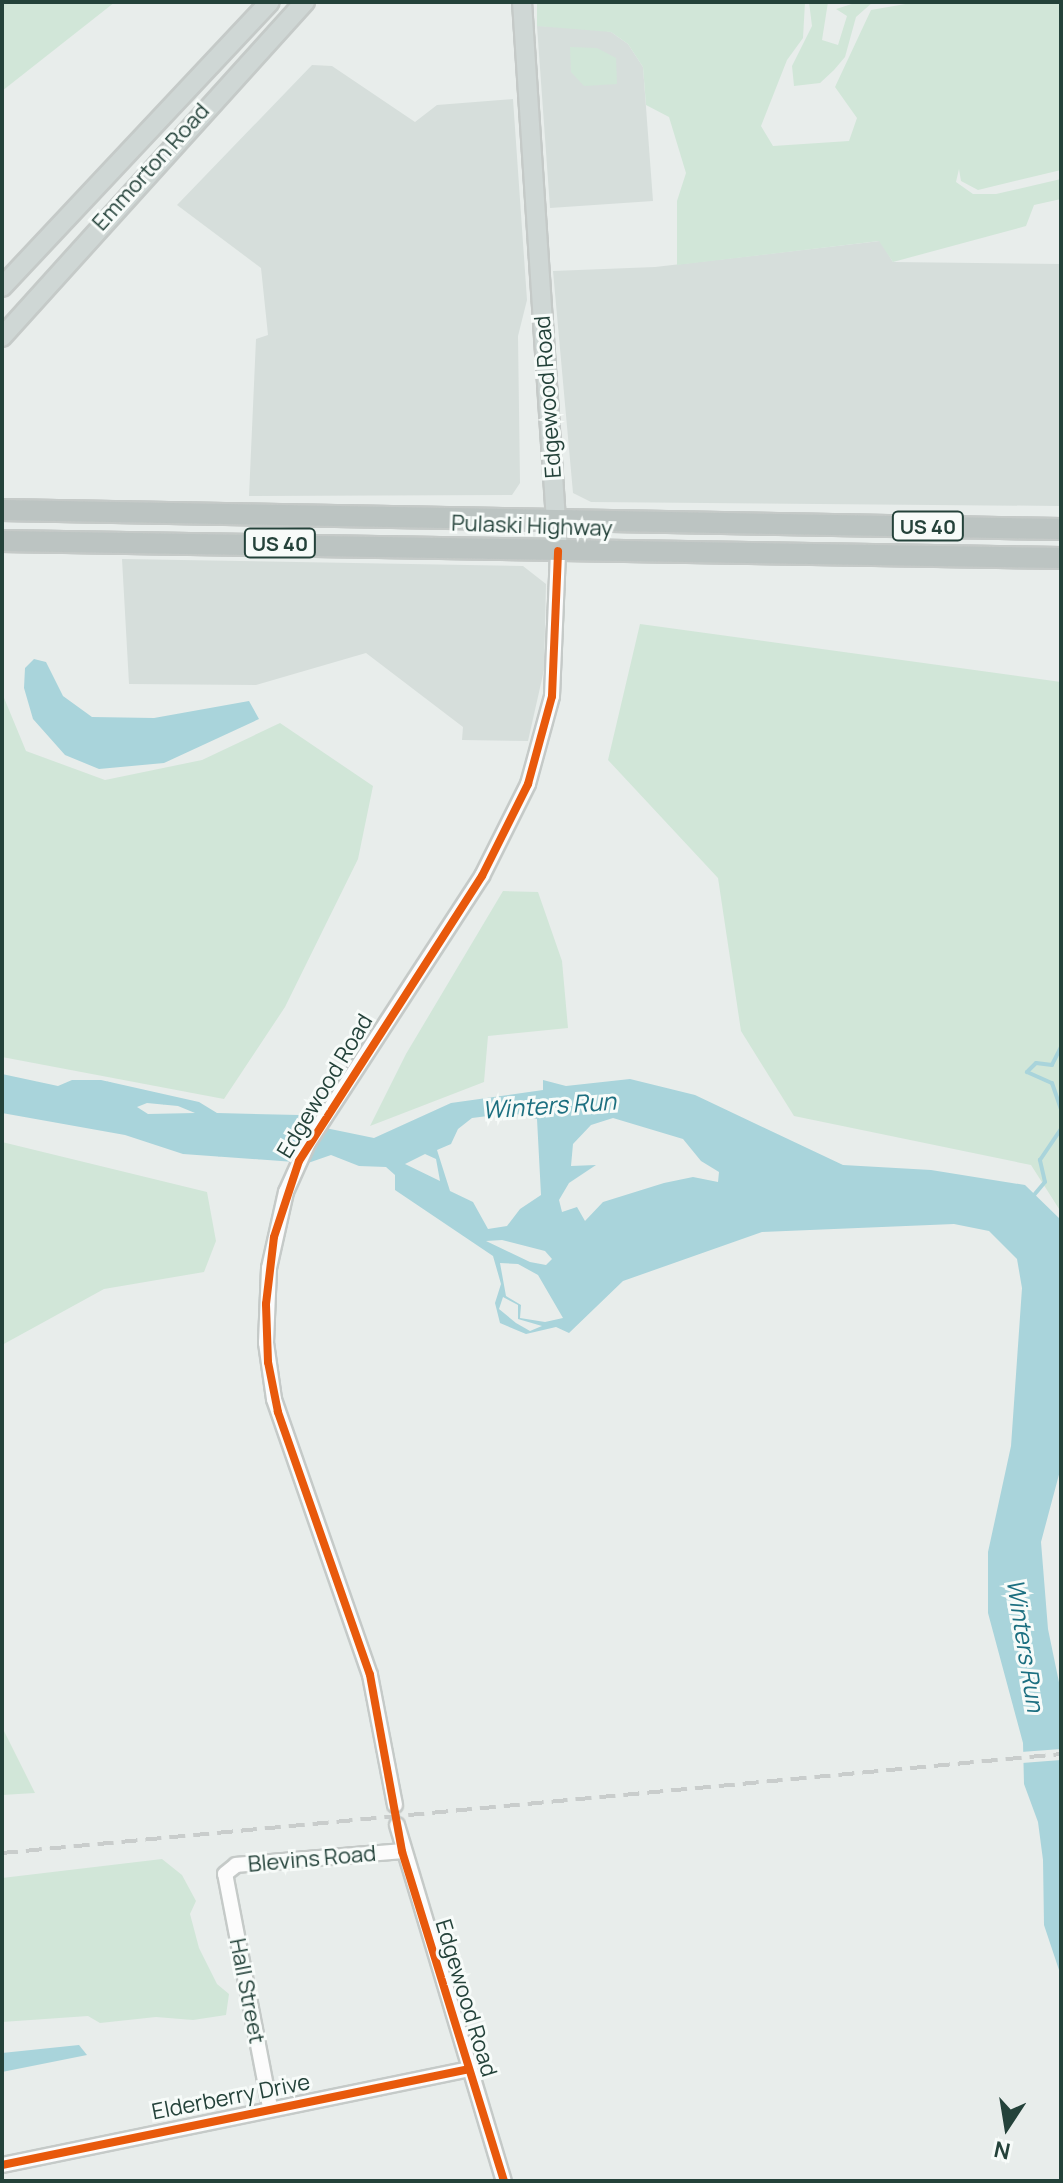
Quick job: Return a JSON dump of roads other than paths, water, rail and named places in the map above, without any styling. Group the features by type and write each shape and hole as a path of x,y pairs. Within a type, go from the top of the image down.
{"highway":[{"name":"Pulaski Highway","path":"2,510 1061,529"},
{"name":"Pulaski Highway","path":"2,541 1061,558"}],"main road":[{"name":"Emmorton Road","path":"2,287 270,2"},
{"name":"Emmorton Road","path":"2,337 305,2"},
{"name":"Edgewood Road","path":"522,2 558,551"}],"street":[{"name":"Edgewood Road","path":"395,1805 370,1675 291,1449 271,1382 266,1304 274,1237 299,1161 318,1126 482,876 517,810 550,707 558,551"},
{"name":"Edgewood Road","path":"397,1825 402,1851 504,2181"},
{"name":"Blevins Road","path":"225,1874 236,1865 402,1851"},
{"name":"Hall Street","path":"225,1874 270,2107"},
{"name":"Elderberry Drive","path":"2,2165 270,2107 468,2069"}],"water":[{"path":"34,659 46,662 63,696 92,717 154,718 249,701 259,719 164,763 99,769 65,755 33,719 24,688 25,668"},
{"name":"Winters Run","path":"2,1074 58,1086 72,1080 101,1080 199,1102 217,1113 299,1115 306,1124 374,1138 451,1103 543,1090 543,1080 566,1086 630,1079 695,1095 843,1165 931,1170 1025,1185 1061,1220 1061,1467 1041,1542 1048,1629 1061,1692 1061,1976 1044,1925 1043,1860 1038,1822 1024,1784 1023,1743 988,1613 988,1552 1011,1446 1022,1288 1017,1259 989,1231 954,1224 762,1232 623,1281 569,1333 556,1327 526,1334 500,1323 495,1303 501,1284 493,1256 395,1190 395,1175 386,1167 359,1166 331,1155 308,1163 183,1154 125,1135 2,1113","holes":["147,1103 178,1106 195,1113 148,1114 137,1107","512,1113 537,1119 541,1195 520,1209 507,1226 488,1229 473,1202 450,1191 437,1150 451,1144 458,1129 472,1118","613,1118 683,1139 701,1161 719,1172 718,1182 693,1177 664,1183 603,1202 585,1221 577,1207 562,1212 559,1200 569,1183 596,1165 571,1166 573,1144 591,1125","425,1154 436,1159 440,1181 405,1164","502,1240 545,1251 552,1259 546,1265 530,1262 486,1241","500,1263 518,1264 538,1275 563,1318 545,1322 520,1318 521,1305 506,1296","503,1297 518,1305 518,1319 542,1326 530,1331 499,1309"]},
{"path":"79,2045 87,2055 2,2072 2,2053"}],"waterway":[{"path":"1061,1047 1052,1065 1036,1063 1027,1072 1052,1083 1061,1109"},
{"path":"1034,1195 1045,1182 1040,1160 1061,1129"}],"railway":[{"path":"2,1853 1061,1754"}]}
